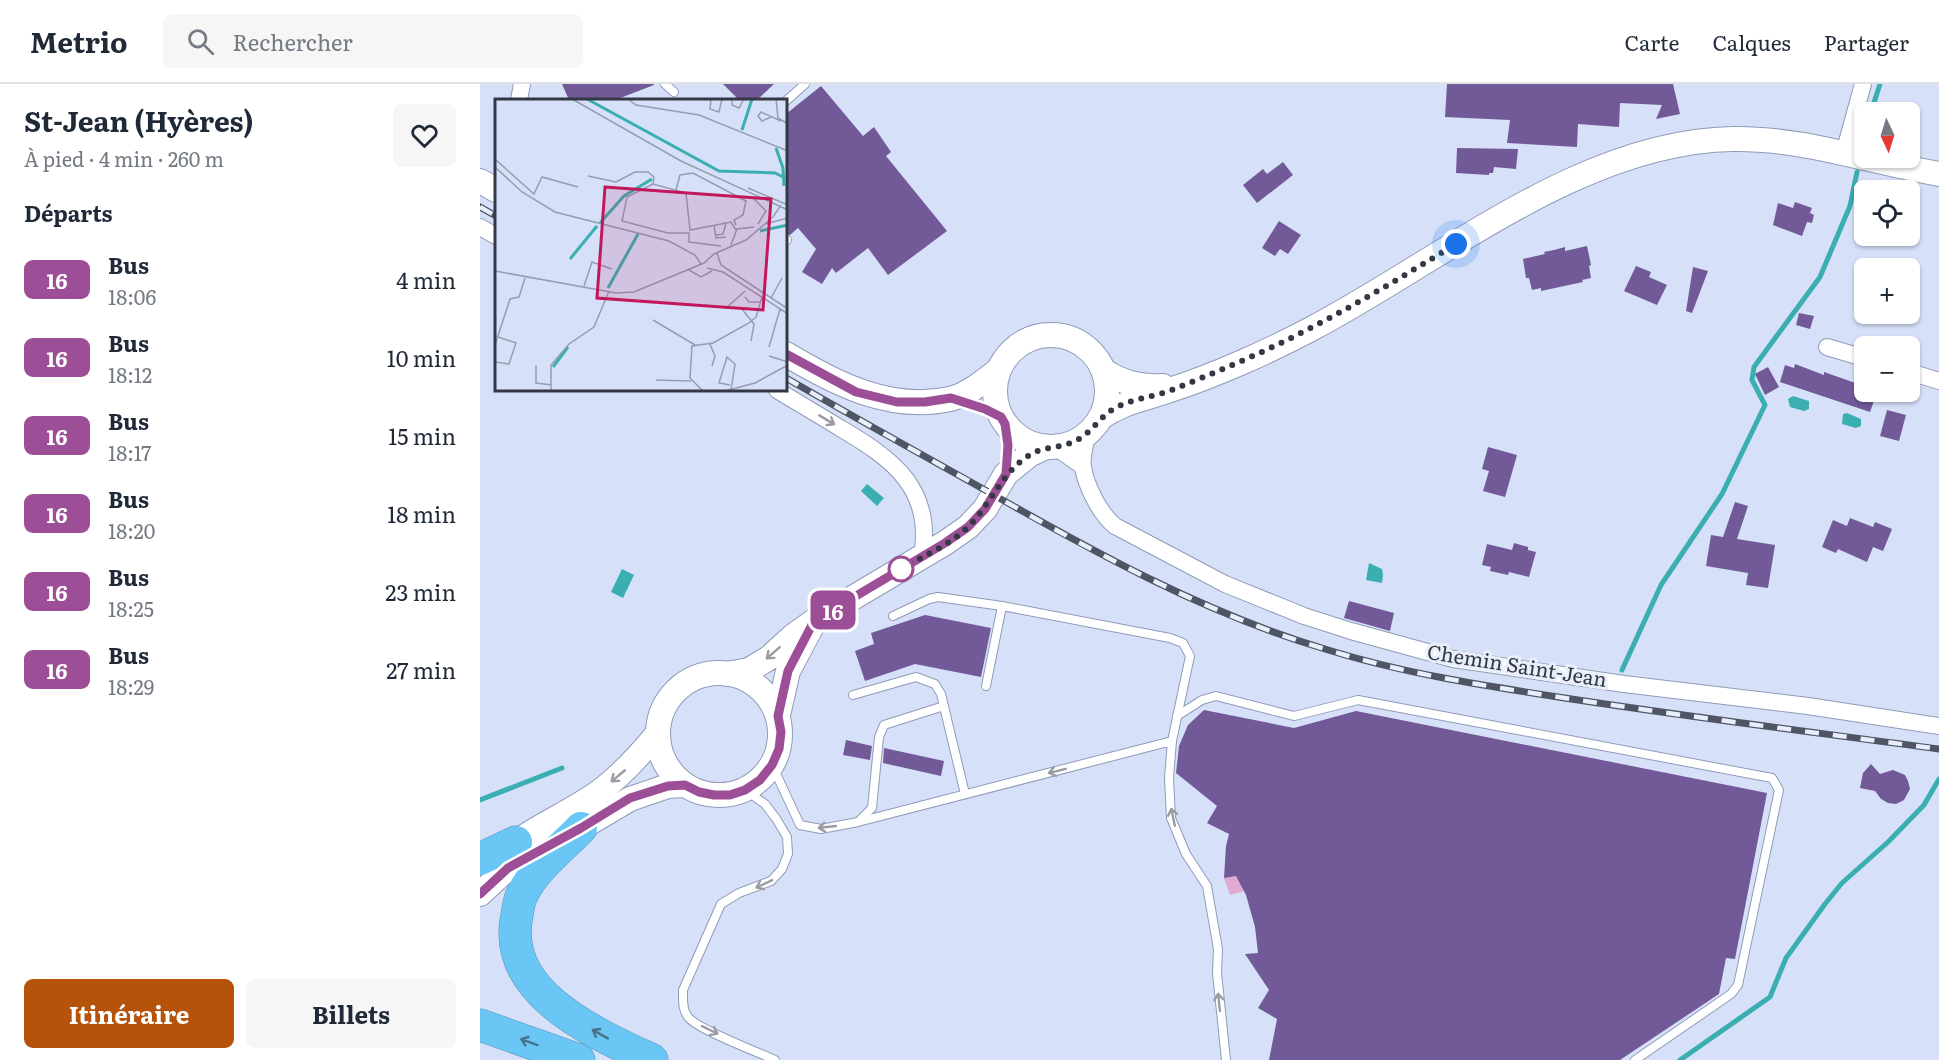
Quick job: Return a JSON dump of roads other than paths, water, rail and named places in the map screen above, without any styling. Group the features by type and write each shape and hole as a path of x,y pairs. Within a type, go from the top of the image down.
{"highway":[{"path":"581,828 539,870 522,893 513,930 517,953 524,970 535,985 571,1017 652,1060"},
{"path":"480,859 516,842"},
{"path":"480,1024 579,1060"}],"main road":[{"path":"727,674 744,678 759,688 770,700 778,716 781,732 779,749 772,765 760,780 745,790 730,795 714,795 699,792 674,776 660,749 658,733 661,716 668,701 679,688 694,679 710,674 749,670 769,658 814,621 968,527 985,509 1006,474 1029,455 1078,440 1115,407 1167,391 1313,328 1516,207 1619,161 1686,144 1732,139 1781,142 1939,174"},
{"path":"480,181 495,189"},
{"path":"788,355 856,392 897,402 925,402 951,398 976,387 997,371 1015,347 1028,339 1043,335 1058,335 1086,346 1104,371 1107,398 1094,426"},
{"path":"997,371 994,395 1008,445 1006,474"},
{"path":"1104,371 1119,381 1145,386 1192,381"},
{"path":"951,398 979,406 1003,421 1023,440 1050,447"},
{"path":"778,716 788,671 814,621"},
{"path":"480,873 516,842 599,792 634,762 658,733"},
{"path":"480,894 508,868 630,798 668,786 685,785"}],"street":[{"path":"519,99 522,84"},
{"path":"1844,153 1863,84"},
{"path":"480,227 495,235"},
{"path":"1827,346 1854,355"},
{"path":"1920,375 1939,381"},
{"path":"780,392 879,451 895,465 907,480 922,514 924,528 922,557"},
{"path":"1050,447 1082,466 1094,426"},
{"name":"Chemin Saint-Jean","path":"1082,466 1104,518 1115,526 1225,584 1304,616 1351,631 1453,659 1624,684 1808,706 1939,726"}],"lane":[{"path":"665,84 674,92"},
{"path":"788,99 805,84"},
{"path":"893,616 938,597 1002,606 1170,638 1183,644 1190,656 1172,741 1169,778 1171,818 1186,854 1207,886 1218,948 1216,974 1226,1060"},
{"path":"986,686 1002,606"},
{"path":"853,695 916,678 935,684 941,694 965,794"},
{"path":"1177,716 1202,700 1216,696 1294,716 1358,700 1772,778 1779,790 1738,985 1731,994 1635,1060"},
{"path":"858,822 872,808 879,737 884,724 944,706"},
{"path":"772,765 800,825 821,829 858,822 1172,741"},
{"path":"745,790 765,804 777,820 786,837 788,854 782,869 771,881 739,893 721,904 683,990 684,1005 688,1017 703,1027 775,1060"}],"waterway":[{"path":"1874,102 1880,84"},
{"path":"1622,670 1661,585 1722,494 1765,405 1752,380 1754,367 1820,277 1850,206 1857,172"},
{"path":"480,800 562,768"},
{"path":"1680,1060 1770,997 1786,958 1825,904 1842,883 1888,842 1924,805 1939,779"}],"railway":[{"path":"480,207 495,215"},
{"path":"788,379 1109,558 1236,618 1325,649 1419,673 1514,690 1939,749"}]}
